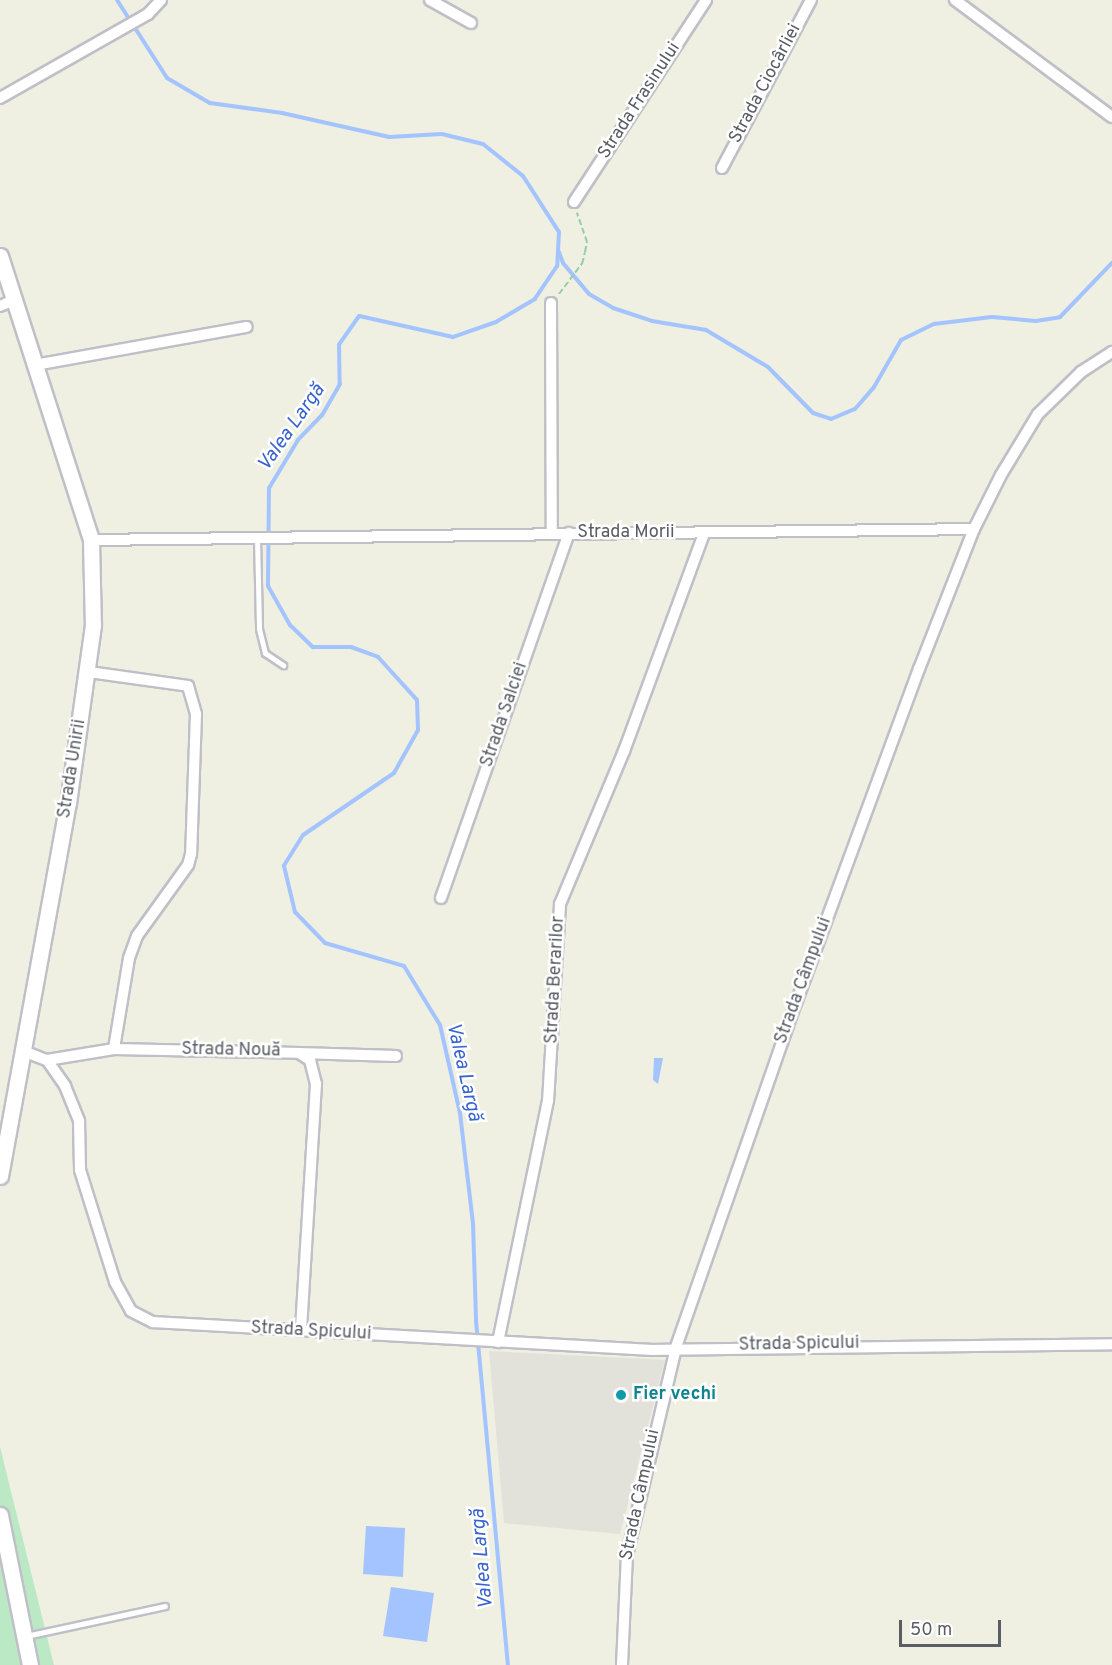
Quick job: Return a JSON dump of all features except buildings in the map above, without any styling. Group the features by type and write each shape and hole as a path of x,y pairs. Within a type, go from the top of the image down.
{"main road":[{"name":"Strada Unirii","path":"0,256 7,303 35,365 91,540 93,625 89,672 0,1176"},
{"path":"0,1515 30,1665"}],"street":[{"path":"0,98 148,14 161,0"},
{"path":"430,0 471,23"},
{"name":"Strada Frasinului","path":"574,202 706,0"},
{"name":"Strada Ciocârliei","path":"722,168 811,0"},
{"path":"955,0 1112,117"},
{"path":"551,303 552,534"},
{"path":"35,365 247,327"},
{"name":"Strada Câmpului","path":"622,1665 627,1555 676,1347 796,1002 974,529 1000,475 1038,414 1081,372 1112,352"},
{"name":"Strada Morii","path":"91,540 974,529"},
{"name":"Strada Salciei","path":"441,897 569,533"},
{"name":"Strada Berarilor","path":"498,1342 548,1101 560,904 624,751 704,533"},
{"path":"89,672 188,686 196,714 191,854 188,865 137,936 129,958 114,1049"},
{"name":"Strada Nouă","path":"23,1051 47,1060 114,1049 299,1053 310,1060 316,1084 301,1331"},
{"path":"299,1053 396,1056"},
{"name":"Strada Spicului","path":"47,1060 65,1086 79,1121 80,1170 115,1282 131,1311 153,1322 652,1350 676,1347 1112,1344"}],"lane":[{"path":"260,538 259,629 265,653 284,665"},
{"path":"25,1636 165,1606"}],"path":[{"path":"551,303 579,268 587,242 574,202"}],"shaded area":[{"path":"489,1351 665,1360 620,1534 504,1523"}],"green space":[{"path":"0,1447 54,1665 0,1665"}],"water":[{"path":"654,1058 663,1058 658,1084 653,1080"},
{"path":"366,1526 405,1528 403,1577 363,1574"},
{"path":"391,1587 434,1593 427,1642 383,1636"}],"waterway":[{"name":"Valea Largă","path":"117,0 167,78 210,103 282,113 389,137 442,134 483,144 523,176 559,232 557,266 535,299 496,322 453,337 359,316 339,345 340,384 322,415 298,440 269,488 268,586 290,625 313,647 351,647 378,657 417,700 418,730 394,773 303,835 284,866 295,912 325,943 404,966 440,1025 460,1113 473,1223 476,1321 508,1665"},
{"path":"559,252 563,263 589,294 613,308 652,321 706,330 768,367 813,413 831,419 855,409 874,387 901,340 934,324 992,317 1036,321 1060,317 1112,263"}],"place":[{"name":"Fier vechi","path":"621,1395"}]}
